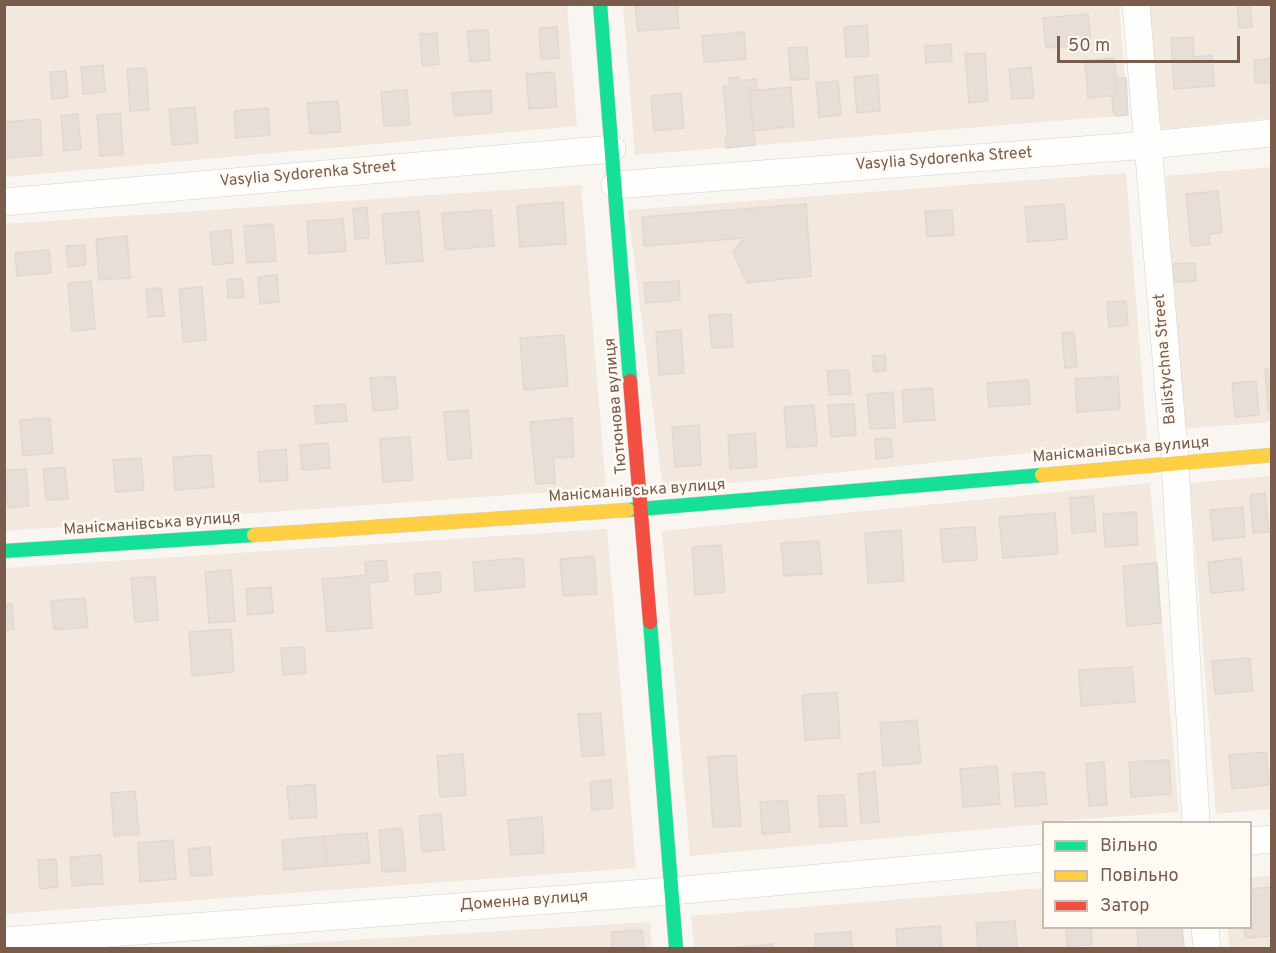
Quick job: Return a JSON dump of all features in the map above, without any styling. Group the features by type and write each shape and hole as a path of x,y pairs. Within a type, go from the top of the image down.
{"street":[{"name":"Тютюнова вулиця","path":"600,4 676,948"},
{"name":"Balistychna Street","path":"1136,4 1175,463 1196,821"},
{"name":"Vasylia Sydorenka Street","path":"615,185 1272,134"},
{"name":"Vasylia Sydorenka Street","path":"4,202 612,149"},
{"name":"Манісманівська вулиця","path":"4,551 642,509 1272,455"},
{"path":"1252,841 1272,839"},
{"name":"Доменна вулиця","path":"4,941 672,891 1042,858"},
{"path":"1205,929 1207,948"}],"shaded area":[{"path":"5,5 567,5 577,126 5,177"},
{"path":"623,5 1119,5 1128,115 635,155"},
{"path":"1149,5 1271,5 1271,118 1161,129"},
{"path":"1271,167 1271,422 1178,429 1166,176"},
{"path":"1126,173 1147,441 663,490 628,210"},
{"path":"581,185 606,488 5,531 5,224"},
{"path":"1271,476 1271,809 1216,814 1190,483"},
{"path":"1150,483 1179,812 1042,821 1042,824 690,856 662,531"},
{"path":"607,529 636,868 5,914 5,568"},
{"path":"1271,876 1271,948 1229,948 1228,929 1252,929 1252,877"},
{"path":"1042,888 1042,929 1183,929 1185,948 694,948 691,916"},
{"path":"650,922 652,948 222,948"}],"building":[{"path":"635,4 677,4 679,28 638,31"},
{"path":"1237,4 1250,4 1252,27 1239,28"},
{"path":"1088,14 1091,45 1046,48 1043,18"},
{"path":"867,25 869,56 846,57 844,27"},
{"path":"557,27 559,58 541,59 539,28"},
{"path":"488,30 490,60 470,62 467,31"},
{"path":"744,32 746,59 704,62 702,36"},
{"path":"437,33 439,64 422,66 420,34"},
{"path":"1193,37 1194,57 1212,55 1214,86 1174,89 1171,38"},
{"path":"951,44 952,61 926,63 925,46"},
{"path":"807,47 809,79 791,80 788,48"},
{"path":"985,53 988,101 969,103 965,54"},
{"path":"1114,58 1118,95 1088,98 1085,61"},
{"path":"1272,59 1272,83 1255,83 1254,60"},
{"path":"103,65 105,92 83,94 81,67"},
{"path":"1031,67 1034,98 1012,99 1009,69"},
{"path":"146,68 149,110 130,111 127,69"},
{"path":"66,71 68,97 52,99 50,72"},
{"path":"554,72 557,107 529,109 526,74"},
{"path":"878,75 880,111 857,113 854,77"},
{"path":"739,77 740,81 756,79 757,90 749,91 755,145 726,148 725,138 728,137 723,86 730,85 729,78"},
{"path":"1116,78 1126,78 1128,115 1115,116 1113,112 1112,96 1118,95"},
{"path":"838,81 841,115 819,117 816,83"},
{"path":"791,87 794,126 754,131 749,91"},
{"path":"407,90 410,125 384,126 381,92"},
{"path":"491,90 492,113 454,116 452,93"},
{"path":"681,93 684,128 654,131 651,96"},
{"path":"338,101 341,132 310,134 307,103"},
{"path":"195,107 198,143 172,145 169,109"},
{"path":"268,108 270,135 236,138 234,111"},
{"path":"120,113 123,154 100,156 97,115"},
{"path":"78,114 81,149 64,151 61,116"},
{"path":"40,119 42,155 4,158 4,122"},
{"path":"1218,191 1222,233 1209,234 1210,244 1191,246 1186,194"},
{"path":"563,202 566,244 520,247 517,206"},
{"path":"806,204 811,276 747,283 733,252 744,238 644,246 642,217"},
{"path":"1064,204 1067,239 1028,242 1025,207"},
{"path":"367,207 369,238 355,239 353,209"},
{"path":"491,210 494,246 445,250 442,213"},
{"path":"952,210 954,235 927,237 925,211"},
{"path":"419,211 423,261 386,264 382,214"},
{"path":"343,219 346,251 309,254 307,221"},
{"path":"273,224 276,261 247,263 244,226"},
{"path":"231,230 233,263 213,265 210,232"},
{"path":"127,236 130,278 99,280 96,239"},
{"path":"85,245 86,265 68,267 66,246"},
{"path":"49,250 51,273 17,276 15,253"},
{"path":"1195,263 1196,281 1173,282 1172,264"},
{"path":"277,275 279,302 260,304 258,277"},
{"path":"242,278 244,297 228,298 227,280"},
{"path":"91,281 95,329 72,331 68,283"},
{"path":"679,281 680,300 646,303 644,283"},
{"path":"202,287 206,340 183,342 179,289"},
{"path":"161,288 164,316 148,317 146,289"},
{"path":"1126,301 1128,325 1109,327 1107,302"},
{"path":"731,314 733,347 712,348 709,315"},
{"path":"681,330 684,373 659,375 656,332"},
{"path":"1074,332 1077,367 1065,368 1062,333"},
{"path":"564,335 568,386 524,390 520,338"},
{"path":"885,355 886,371 874,372 872,356"},
{"path":"1265,369 1272,369 1272,410 1268,411"},
{"path":"849,370 851,394 829,395 827,371"},
{"path":"395,376 398,409 373,411 370,378"},
{"path":"1118,376 1120,409 1077,412 1075,379"},
{"path":"1029,380 1030,404 989,407 987,383"},
{"path":"1256,381 1259,415 1235,417 1232,383"},
{"path":"932,388 935,420 904,422 902,390"},
{"path":"893,392 895,428 870,429 867,394"},
{"path":"345,404 347,421 316,424 314,406"},
{"path":"854,404 856,435 831,437 828,405"},
{"path":"814,405 817,446 787,448 784,407"},
{"path":"468,410 472,458 448,460 444,412"},
{"path":"50,418 53,453 23,456 20,420"},
{"path":"572,418 574,457 554,458 555,483 536,484 530,422"},
{"path":"699,425 701,465 675,467 672,427"},
{"path":"755,433 757,467 730,469 728,435"},
{"path":"410,437 413,480 383,482 380,439"},
{"path":"891,438 893,457 876,459 875,439"},
{"path":"328,443 330,468 302,470 300,445"},
{"path":"286,449 288,480 260,482 258,452"},
{"path":"211,455 214,487 175,490 173,457"},
{"path":"141,458 144,490 116,492 113,460"},
{"path":"65,467 68,499 46,500 43,469"},
{"path":"26,469 29,506 8,508 5,470"},
{"path":"1265,493 1269,532 1253,533 1250,495"},
{"path":"1093,496 1096,531 1072,533 1070,498"},
{"path":"1243,507 1245,537 1213,540 1210,510"},
{"path":"1136,512 1138,545 1105,547 1103,514"},
{"path":"1055,513 1058,554 1003,558 999,517"},
{"path":"975,527 977,560 943,562 940,529"},
{"path":"901,530 904,581 868,583 865,533"},
{"path":"819,541 822,574 784,576 781,543"},
{"path":"721,545 725,592 695,595 692,547"},
{"path":"594,556 597,594 563,596 560,559"},
{"path":"523,558 525,587 475,591 473,562"},
{"path":"1241,558 1244,590 1211,593 1208,562"},
{"path":"386,560 388,581 369,583 372,628 327,632 322,579 366,575 365,562"},
{"path":"1157,563 1161,623 1127,626 1123,566"},
{"path":"231,570 235,621 209,623 205,572"},
{"path":"440,572 441,592 416,595 414,574"},
{"path":"155,576 158,620 135,622 131,578"},
{"path":"271,587 273,613 248,615 246,589"},
{"path":"85,598 88,627 54,630 51,601"},
{"path":"4,604 12,604 14,629 4,630"},
{"path":"231,629 234,672 192,676 189,632"},
{"path":"304,647 306,673 283,675 281,648"},
{"path":"1250,658 1253,691 1215,694 1212,661"},
{"path":"1132,667 1135,702 1081,706 1079,670"},
{"path":"837,692 840,738 805,740 802,695"},
{"path":"601,713 604,755 582,757 578,714"},
{"path":"917,720 921,763 883,766 880,723"},
{"path":"1266,752 1269,785 1232,789 1229,755"},
{"path":"463,754 466,795 440,797 437,756"},
{"path":"736,755 741,826 713,827 708,757"},
{"path":"1169,760 1171,794 1131,797 1129,762"},
{"path":"1104,762 1107,805 1089,806 1086,764"},
{"path":"997,766 1000,804 963,807 960,769"},
{"path":"875,772 879,822 861,823 858,774"},
{"path":"1044,772 1047,804 1015,807 1013,774"},
{"path":"611,780 613,808 592,810 590,782"},
{"path":"315,784 317,817 290,819 287,787"},
{"path":"135,791 139,834 114,836 111,793"},
{"path":"844,795 847,826 820,827 818,796"},
{"path":"787,800 790,832 762,834 760,802"},
{"path":"441,814 444,850 422,852 419,816"},
{"path":"542,817 544,853 511,855 508,820"},
{"path":"402,828 406,871 382,872 379,830"},
{"path":"367,833 370,863 327,866 324,836"},
{"path":"324,836 327,866 284,870 282,840"},
{"path":"173,840 176,879 140,882 138,843"},
{"path":"210,847 212,875 191,876 188,849"},
{"path":"101,855 103,884 72,886 70,857"},
{"path":"56,859 58,887 40,889 38,860"},
{"path":"1272,887 1272,936 1245,938 1244,929 1252,929 1252,889"},
{"path":"1015,921 1017,948 978,948 976,923"},
{"path":"940,926 942,948 897,948 896,929"},
{"path":"1066,929 1091,929 1092,945 1067,946"},
{"path":"1137,929 1182,929 1184,948 1138,948"},
{"path":"642,930 644,948 612,948 611,932"},
{"path":"851,932 852,948 816,948 815,934"},
{"path":"773,944 773,948 730,948"}],"traffic: fast":[{"path":"600,4 630,381"},
{"path":"628,510 1042,475"},
{"path":"4,551 254,535"},
{"path":"650,622 676,948"}],"traffic: slow":[{"path":"1042,475 1272,455"},
{"path":"254,535 628,510"}],"traffic: jam":[{"path":"630,381 650,622"}]}
